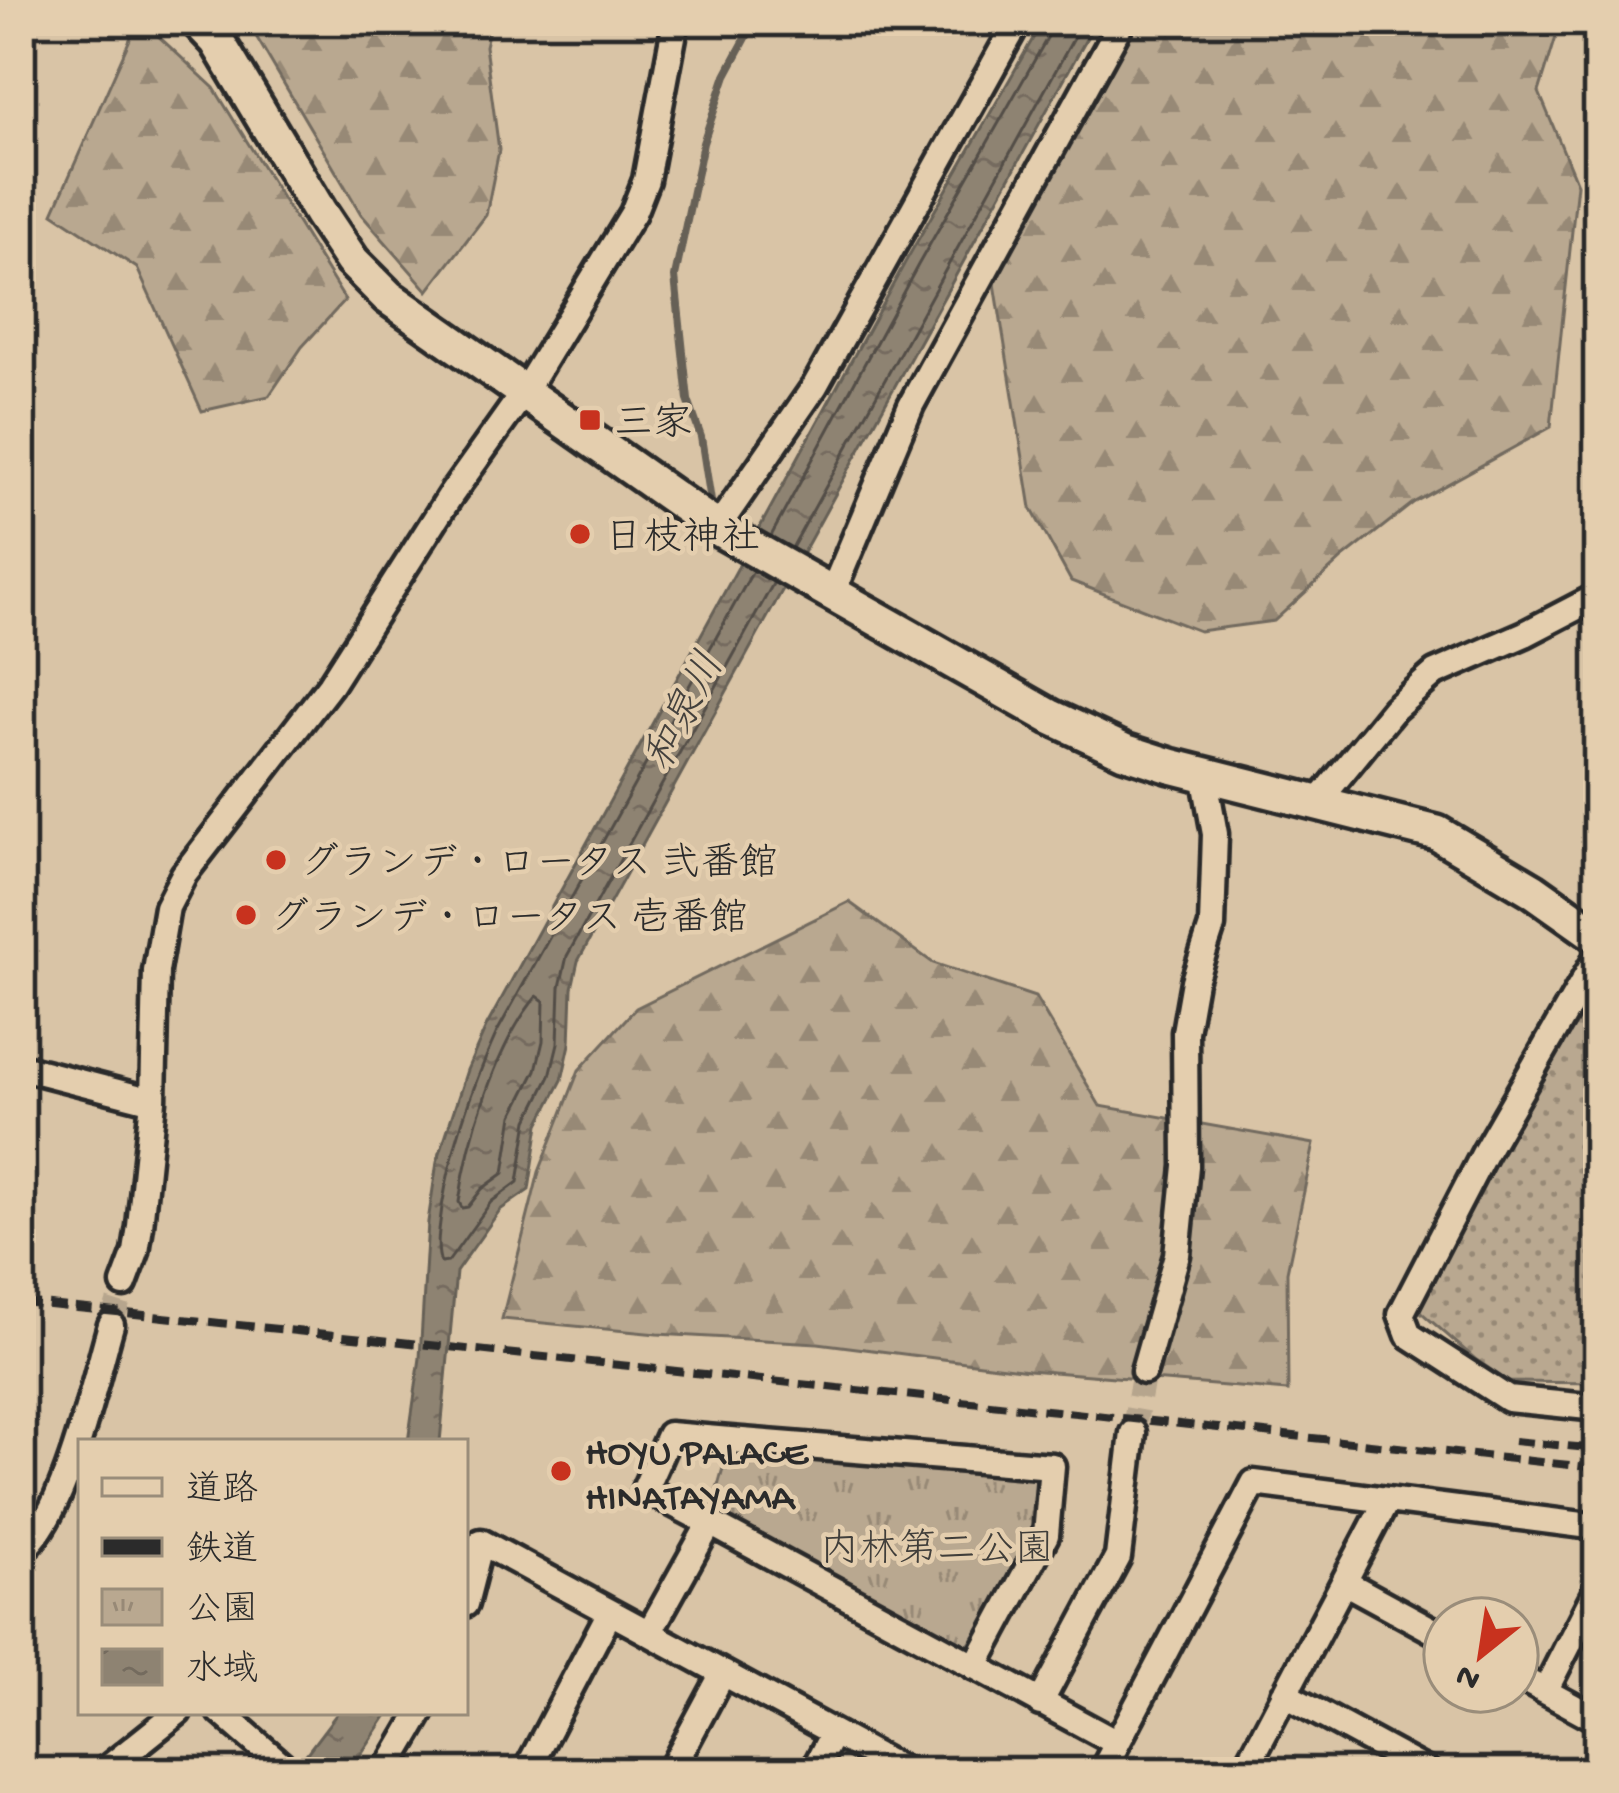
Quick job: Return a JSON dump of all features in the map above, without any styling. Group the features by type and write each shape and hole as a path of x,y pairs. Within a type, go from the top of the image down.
{"street":[{"path":"198,21 217,41 352,261 388,297 717,528 1051,717 1124,751 1437,833 1533,890 1598,936"},
{"path":"124,1284 140,1226 153,1100 156,970 166,907 184,874 330,685 450,496 524,392 633,213 646,180 676,21"},
{"path":"717,528 815,386 1018,21"},
{"path":"832,593 911,405 1122,21"},
{"path":"1318,802 1394,709 1435,674 1598,596"},
{"path":"1144,1371 1177,1255 1186,1166 1185,1032 1194,981 1212,926 1215,834 1204,774"},
{"path":"1598,956 1485,1152 1401,1314 1409,1334 1508,1400 1598,1408"},
{"path":"21,1067 153,1100"},
{"path":"21,1550 42,1529 59,1497 111,1325"},
{"path":"975,1667 1046,1534 1052,1466 672,1425 645,1489 1117,1744"},
{"path":"1040,1703 1118,1557 1133,1433"},
{"path":"1102,1772 1254,1483 1598,1527"},
{"path":"1244,1772 1386,1502"},
{"path":"649,1633 710,1523"},
{"path":"468,1592 481,1542 905,1772"},
{"path":"1344,1582 1421,1623"},
{"path":"1545,1691 1598,1590"},
{"path":"526,1772 610,1612"},
{"path":"670,1772 723,1673"},
{"path":"1541,1689 1598,1720"},
{"path":"1284,1694 1428,1772"},
{"path":"103,1772 174,1715"},
{"path":"225,1715 286,1767"},
{"path":"386,1772 420,1715"},
{"path":"813,1772 833,1733"}],"green space":[{"path":"138,21 214,88 345,300 302,347 269,396 202,411 137,268 53,213"},
{"path":"247,21 491,21 485,46 499,150 486,215 428,291 361,214"},
{"path":"1123,21 1561,21 1539,92 1577,184 1551,427 1413,503 1274,621 1199,631 1071,581 1031,508 993,271"},
{"path":"849,902 933,963 1035,997 1100,1106 1314,1144 1287,1272 1288,1391 1028,1370 818,1343 502,1319 539,1172 579,1070 636,1008"},
{"path":"1598,980 1598,1383 1509,1382 1416,1308"},
{"name":"内林第二公園","path":"728,1450 1038,1476 1033,1526 1006,1585 966,1649 711,1511"}],"water":[{"name":"和泉川","path":"1043,21 1096,21 578,961 570,1044 562,1080 539,1124 529,1190 500,1210 456,1272 440,1439 408,1439 437,1162 467,1070 486,1027 907,259"},
{"path":"336,1715 387,1715 349,1772 286,1772 301,1761"}],"waterway":[{"path":"711,501 701,437 688,400 675,277 703,143 726,75 755,21"}],"tunnel":[{"path":"111,1325 124,1284"},
{"path":"1133,1433 1144,1371"}],"railway":[{"path":"21,1302 1598,1468"},
{"path":"1514,1441 1598,1449"}],"place":[{"name":"三家","path":"590,420"},
{"name":"日枝神社","path":"580,534"},
{"name":"グランデ・ロータス 弐番館","path":"276,860"},
{"name":"グランデ・ロータス 壱番館","path":"246,915"},
{"name":"HOYU PALACE HINATAYAMA","path":"561,1471"}]}
